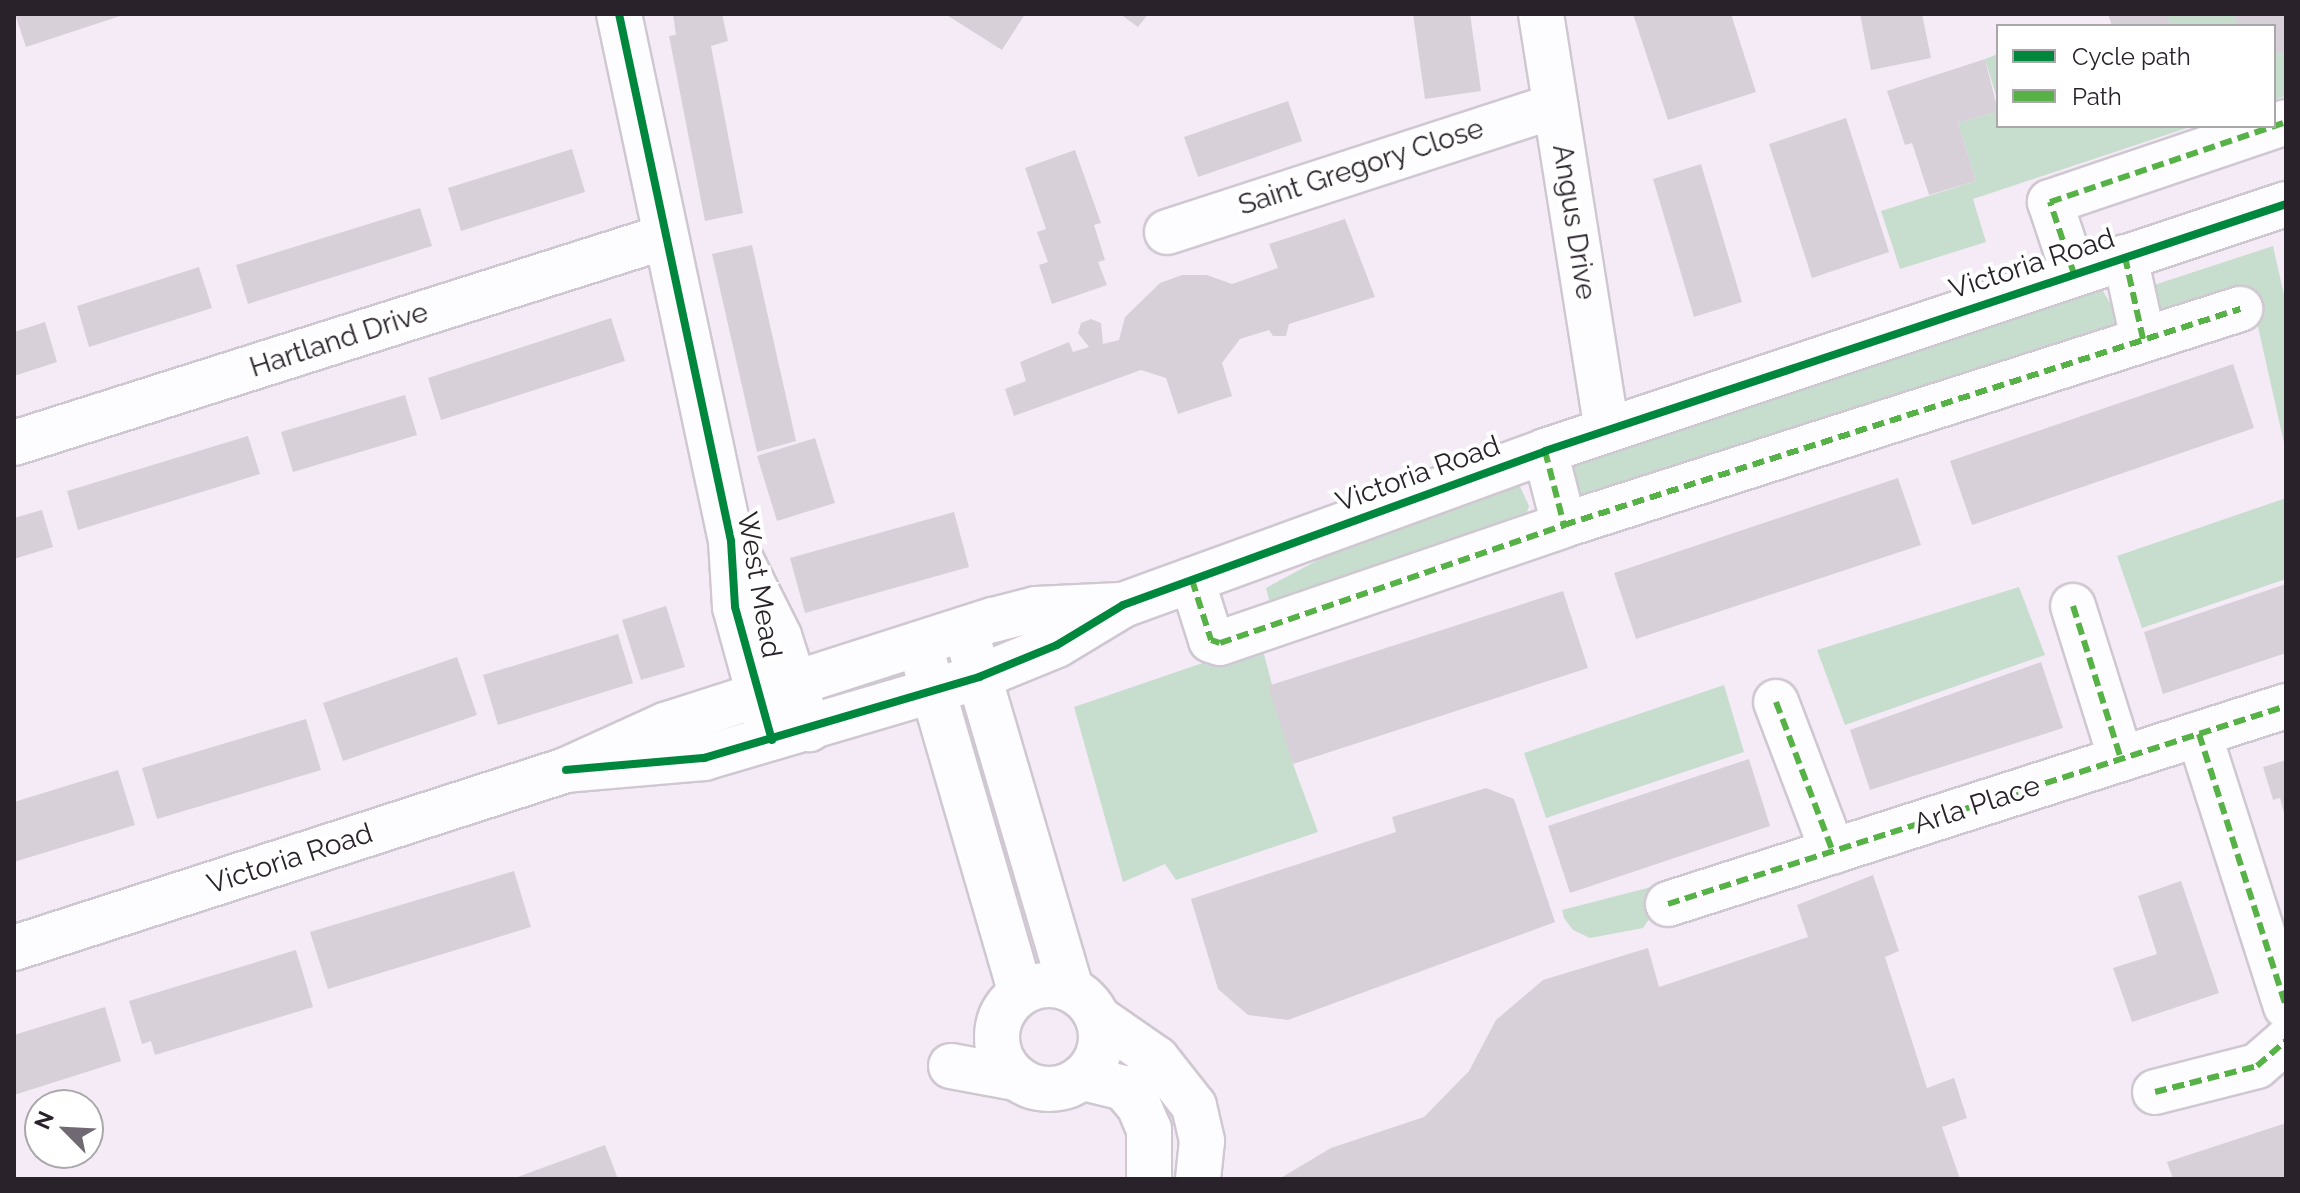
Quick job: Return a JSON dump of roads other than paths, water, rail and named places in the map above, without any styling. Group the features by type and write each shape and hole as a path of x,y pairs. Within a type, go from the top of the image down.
{"street":[{"name":"West Mead","path":"619,14 731,541 762,596 777,691 791,734"},
{"name":"Angus Drive","path":"1541,14 1607,430"},
{"name":"Saint Gregory Close","path":"1167,232 1555,106"},
{"path":"2074,274 2050,202 2268,128"},
{"name":"Victoria Road","path":"566,770 675,764 934,692 1057,645 1123,605 1545,451 2286,204"},
{"name":"Hartland Drive","path":"14,443 664,237"},
{"path":"2125,257 2143,339"},
{"path":"1192,580 1211,640 1220,643 1564,525 2240,309"},
{"path":"1545,451 1564,525"},
{"name":"Victoria Road","path":"14,948 566,770 665,725 920,646 965,629 1036,609 1123,605"},
{"path":"2073,606 2121,759"},
{"path":"965,629 1100,1050 1083,1078"},
{"path":"920,646 1020,990 997,1029 1000,1057 1016,1078 1044,1089 1083,1078 1124,1088 1139,1106 1149,1129 1149,1179"},
{"path":"1776,702 1833,852"},
{"name":"Arla Place","path":"1668,904 2286,706"},
{"path":"2199,734 2286,1006"},
{"path":"1020,990 1045,985 1085,1004 1157,1059 1194,1106 1202,1141 1198,1179"},
{"path":"2155,1092 2257,1066 2286,1041"}]}
